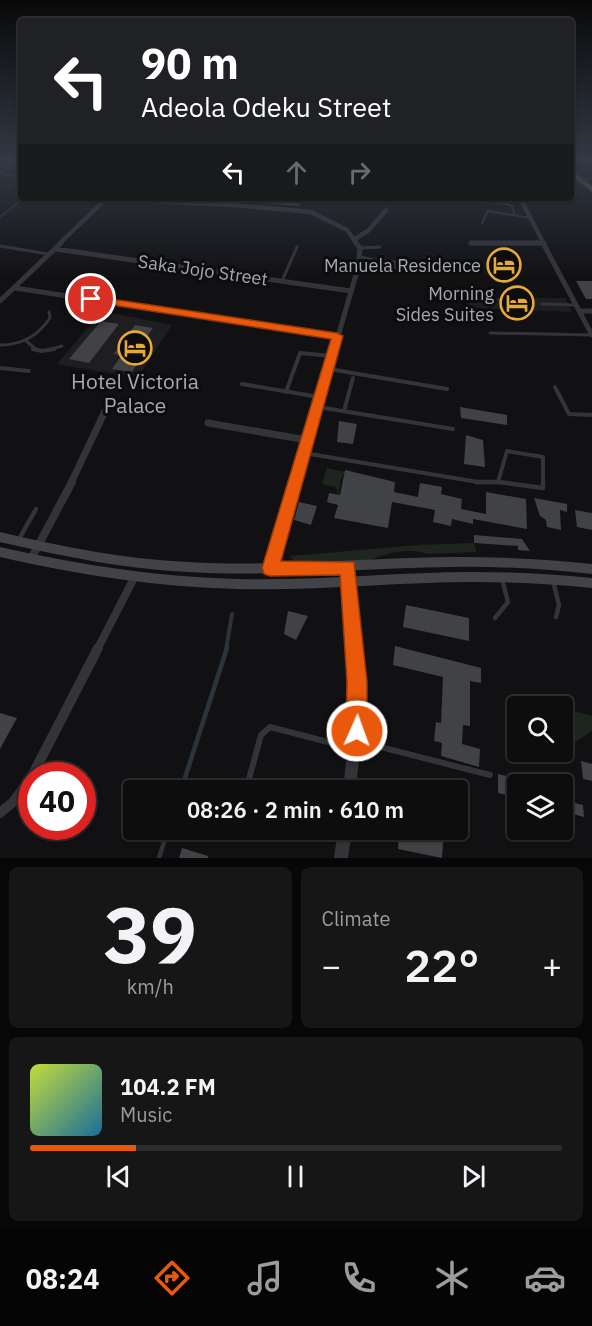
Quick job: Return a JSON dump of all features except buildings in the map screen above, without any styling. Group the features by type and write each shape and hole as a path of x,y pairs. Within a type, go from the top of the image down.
{"main road":[{"path":"0,537 39,547 134,564 270,568 497,562 592,569"},
{"path":"0,552 134,578 237,583 350,582 501,575 592,583"}],"street":[{"path":"0,301 105,201"},
{"path":"171,201 311,212 337,223 355,239 360,248 358,268 270,568"},
{"path":"234,205 236,201"},
{"path":"522,201 592,335"},
{"path":"355,239 369,230 386,210"},
{"path":"471,243 544,243"},
{"name":"Saka Jojo Street","path":"55,249 351,291"},
{"path":"15,288 337,336"},
{"path":"580,311 592,311"},
{"path":"31,559 39,547 106,407"},
{"path":"208,423 307,440"},
{"path":"348,567 357,682 351,780"},
{"path":"39,762 134,578"},
{"path":"0,813 18,795"},
{"path":"341,858 344,840"}],"lane":[{"path":"477,201 503,202 512,206 515,216"},
{"path":"482,223 488,211 531,218"},
{"path":"0,246 49,254"},
{"path":"282,281 297,247"},
{"path":"360,248 380,247"},
{"path":"358,268 394,270 395,262 360,257"},
{"path":"380,270 383,260"},
{"path":"542,304 577,305"},
{"path":"0,345 26,341 46,326 50,318 49,312"},
{"path":"490,333 592,335"},
{"path":"26,341 32,350 38,352 62,346"},
{"path":"286,392 300,353 332,356"},
{"path":"0,368 30,371"},
{"path":"328,369 447,388"},
{"path":"344,411 353,378"},
{"path":"242,384 320,397"},
{"path":"555,387 569,414 592,415"},
{"path":"317,407 453,429"},
{"path":"303,453 478,482 498,482 543,488 543,457 507,451 498,482"},
{"path":"18,542 36,509"},
{"path":"495,618 508,602 501,575"},
{"path":"552,578 559,605 556,617"},
{"path":"249,780 261,735 270,727 490,775"}],"shaded area":[{"name":"Morning Sides Suites","path":"465,298 566,298 571,312 469,308"},
{"path":"102,311 172,325 137,378 57,364"},
{"path":"327,468 345,472 338,495 336,487 322,484"},
{"path":"474,543 476,552 427,554 406,551 390,553 370,560 297,565 290,556 418,545"},
{"path":"573,711 592,716 592,731 573,744"}],"waterway":[{"path":"0,217 20,201"},
{"path":"226,650 232,614"},
{"path":"184,780 227,648"},
{"path":"159,858 165,840"}],"place":[{"name":"Manuela Residence","path":"504,265"},
{"name":"Morning Sides Suites","path":"517,303"},
{"name":"Hotel Victoria Palace","path":"135,348"}],"route":[{"path":"91,299 337,336 270,568 348,567 357,682 357,731"}]}
